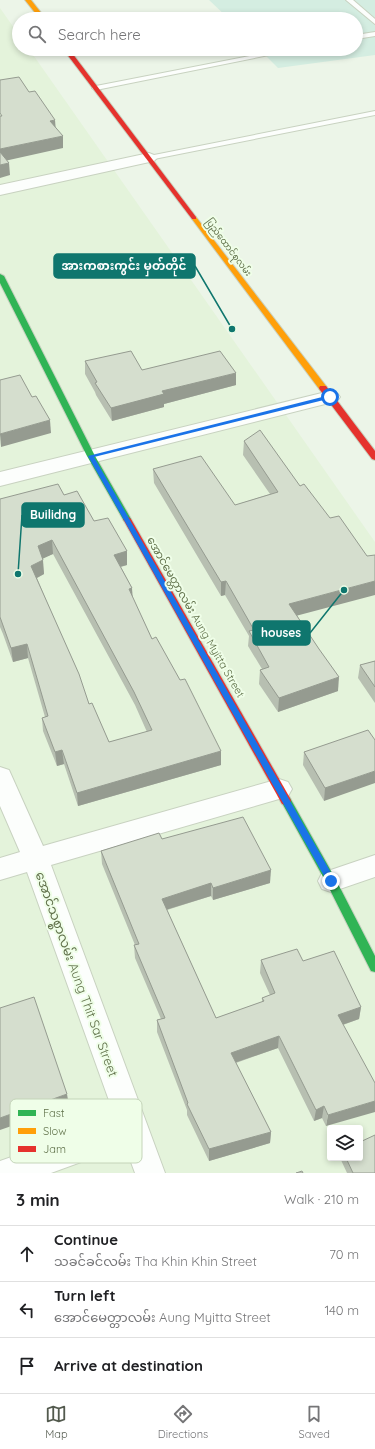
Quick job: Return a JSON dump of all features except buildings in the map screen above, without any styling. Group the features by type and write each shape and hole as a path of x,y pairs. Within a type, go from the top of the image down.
{"main road":[{"path":"28,0 37,12"},
{"name":"ပြည်ထောင်စုလမ်း","path":"71,56 375,457"},
{"name":"အောင်မေတ္တာလမ်း Aung Myitta Street","path":"0,276 91,456 331,881 375,967"}],"street":[{"path":"0,190 149,158"},
{"path":"0,479 330,397"},
{"name":"အောင်သစ္စာလမ်း Aung Thit Sar Street","path":"0,777 35,858 121,1099"},
{"path":"0,870 35,858 279,789"},
{"path":"331,881 375,866"},
{"name":"အောင်သစ္စာလမ်း Aung Thit Sar Street","path":"142,1153 150,1173"},
{"path":"8,1173 36,1163"}],"lane":[{"path":"349,0 375,22"},
{"path":"363,37 375,34"},
{"path":"96,88 260,56"},
{"path":"149,158 375,113"}],"shaded area":[{"path":"209,0 375,0 375,55 278,68 266,56 363,56 363,12 222,12"},
{"path":"0,8 12,25 12,56 34,56 375,542 375,1173 0,1173"}],"traffic: fast":[{"path":"0,276 91,456 127,519"},
{"path":"286,801 331,881 375,967"}],"traffic: slow":[{"path":"28,0 37,12"},
{"path":"194,218 323,388"}],"traffic: jam":[{"path":"71,56 194,218"},
{"path":"323,388 375,457"},
{"path":"127,519 286,801"}],"place":[{"name":"အားကစားကွင်း မှတ်တိုင်","path":"232,329"},
{"name":"Builidng","path":"18,574"},
{"name":"houses","path":"344,590"}],"route":[{"path":"330,397 91,456 331,881"}]}
